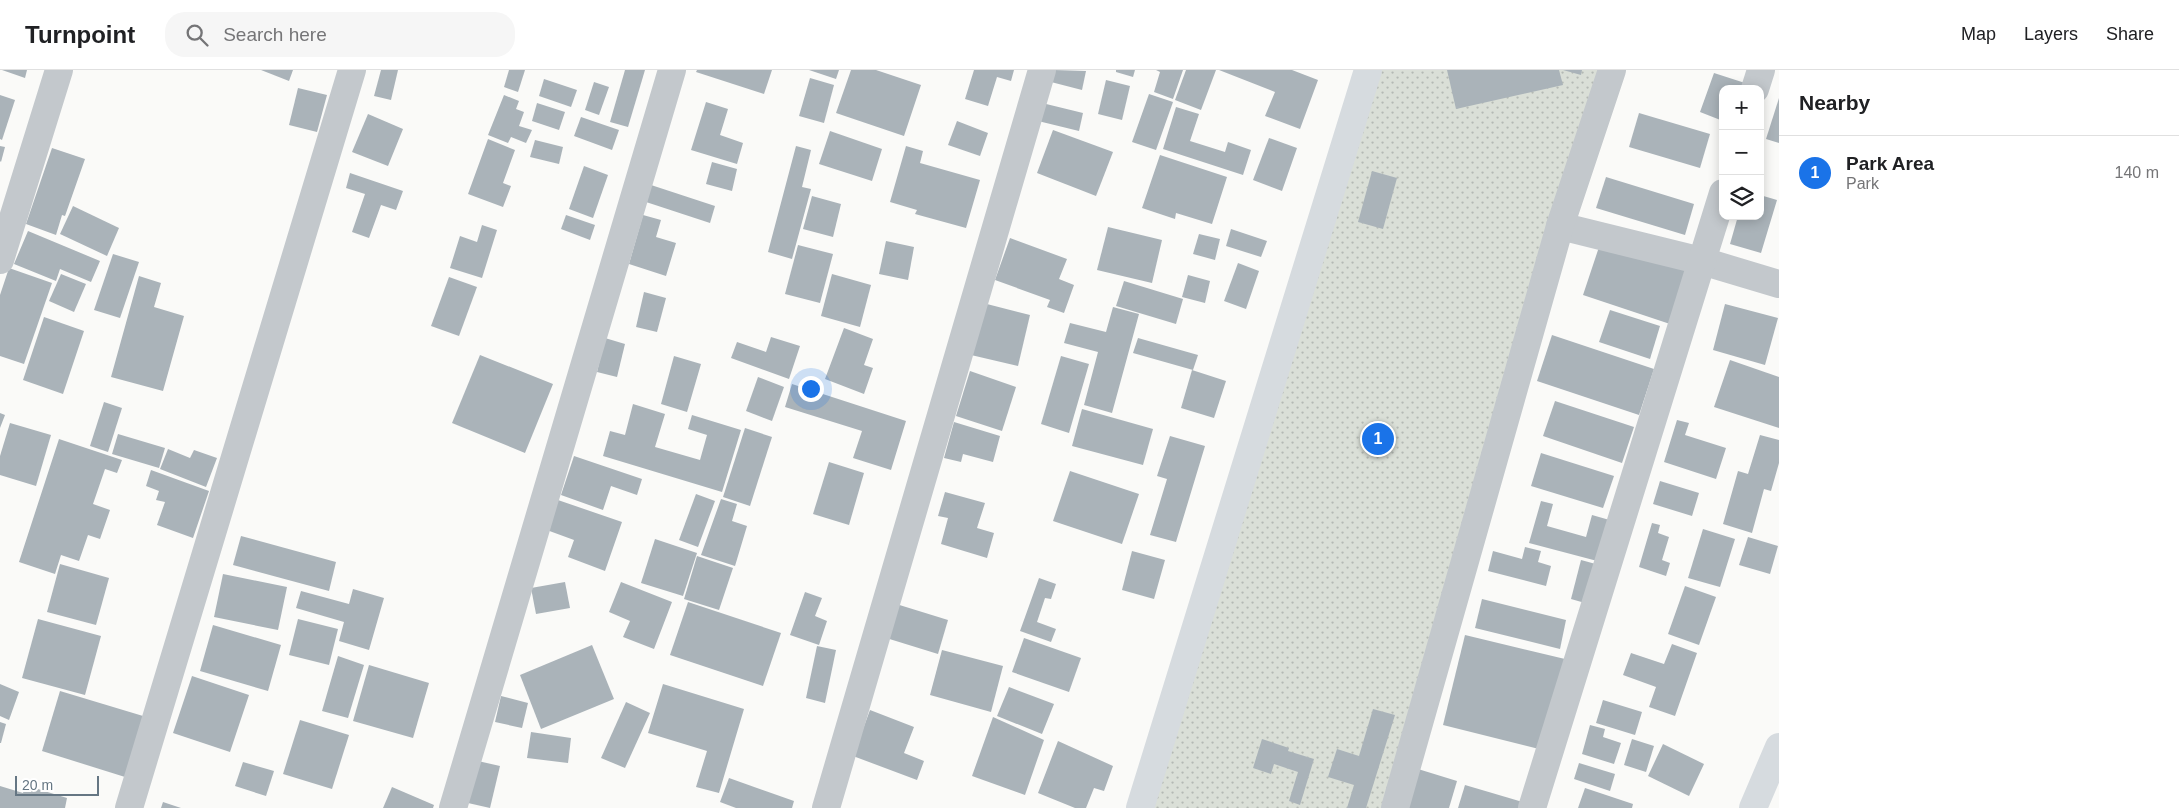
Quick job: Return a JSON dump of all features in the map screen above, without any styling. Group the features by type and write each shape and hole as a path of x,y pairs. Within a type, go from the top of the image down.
{"street":[{"path":"0,260 59,70"},
{"path":"130,808 352,70"},
{"path":"453,808 672,70"},
{"path":"826,808 1042,70"},
{"path":"1140,808 1368,70"},
{"path":"1395,808 1560,226 1612,70"},
{"path":"1756,85 1761,70"},
{"path":"1532,808 1719,206"},
{"path":"1560,226 1702,261 1779,284"},
{"path":"1753,808 1779,746"}],"shaded area":[{"path":"1368,70 1613,70 1393,808 1140,808"}],"building":[{"path":"2,70 27,70 25,78"},
{"path":"261,70 293,70 289,81"},
{"path":"381,70 398,70 391,100 374,96"},
{"path":"509,70 525,70 518,92 504,87"},
{"path":"625,70 645,70 628,127 610,122"},
{"path":"697,70 772,70 764,94 696,72"},
{"path":"809,70 839,70 836,79"},
{"path":"851,70 876,70 921,85 904,136 836,113"},
{"path":"974,70 1014,70 1011,81 997,77 988,106 965,99"},
{"path":"1054,70 1086,71 1082,90 1051,82"},
{"path":"1116,70 1135,70 1133,77 1116,72"},
{"path":"1156,70 1183,70 1173,99 1154,92 1160,72"},
{"path":"1186,70 1216,70 1201,110 1175,100"},
{"path":"1219,70 1292,70 1318,80 1300,129 1265,116 1275,92"},
{"path":"1447,70 1559,70 1563,85 1456,109"},
{"path":"1563,70 1582,70 1581,75"},
{"path":"1714,73 1745,83 1744,85 1719,85 1719,119 1700,112"},
{"path":"810,78 834,85 824,123 799,116"},
{"path":"544,79 577,90 571,107 539,96"},
{"path":"1106,80 1130,86 1122,120 1098,114"},
{"path":"594,82 609,87 599,115 585,110"},
{"path":"298,88 327,95 317,132 289,125"},
{"path":"1149,94 1173,102 1156,150 1132,142"},
{"path":"0,95 15,100 2,140 0,139"},
{"path":"504,95 519,101 516,109 524,112 519,126 532,130 526,143 511,137 508,143 488,135"},
{"path":"1779,98 1779,143 1766,139"},
{"path":"706,102 728,109 720,135 743,143 737,164 691,150"},
{"path":"1038,102 1083,113 1079,131 1034,120"},
{"path":"537,103 565,112 559,130 532,121"},
{"path":"1176,107 1199,114 1190,141 1225,152 1228,142 1251,150 1243,175 1163,149"},
{"path":"1639,113 1710,134 1700,168 1629,147"},
{"path":"368,114 403,129 388,166 352,152"},
{"path":"581,117 619,130 612,150 574,136"},
{"path":"957,121 988,133 980,156 948,145"},
{"path":"1053,130 1113,152 1096,196 1037,173"},
{"path":"830,131 882,149 872,181 819,164"},
{"path":"1269,138 1297,148 1282,191 1253,180"},
{"path":"488,139 515,150 503,183 511,186 503,207 468,194"},
{"path":"535,140 563,147 559,164 530,157"},
{"path":"0,146 5,147 1,162 0,161"},
{"path":"796,146 811,150 802,187 811,189 792,259 768,252"},
{"path":"906,146 923,151 920,163 980,180 966,228 915,214 917,210 890,202"},
{"path":"52,148 85,159 65,216 62,215 56,235 26,224"},
{"path":"1160,155 1227,177 1212,224 1176,213 1175,219 1142,208"},
{"path":"712,162 737,169 732,191 706,184"},
{"path":"584,166 608,175 593,218 569,209"},
{"path":"1372,171 1397,178 1383,229 1358,222"},
{"path":"350,173 403,191 396,210 381,205 369,238 352,232 365,194 346,188"},
{"path":"1606,177 1694,204 1685,235 1596,208"},
{"path":"648,184 715,206 710,223 643,201"},
{"path":"812,196 841,204 833,237 803,229"},
{"path":"1764,196 1777,200 1761,253 1730,244 1737,220 1764,220"},
{"path":"73,206 119,228 107,256 60,234"},
{"path":"566,215 595,225 590,240 561,229"},
{"path":"643,215 661,220 656,237 676,243 666,276 629,264"},
{"path":"482,225 497,230 482,278 450,268 460,236 477,242"},
{"path":"1108,227 1162,240 1152,283 1097,270"},
{"path":"1231,229 1267,241 1261,257 1226,246"},
{"path":"28,231 100,261 91,282 60,269 56,281 14,264"},
{"path":"1199,234 1220,239 1215,260 1193,254"},
{"path":"1010,238 1067,259 1059,279 1074,285 1064,313 1047,307 1050,300 995,280"},
{"path":"1602,238 1688,267 1670,324 1583,295"},
{"path":"886,241 914,247 908,280 879,274"},
{"path":"798,245 833,254 820,303 785,294"},
{"path":"113,254 139,262 120,318 94,310"},
{"path":"1238,263 1259,271 1246,309 1224,301"},
{"path":"9,268 52,283 24,364 0,356 0,295"},
{"path":"61,274 86,284 74,312 49,301"},
{"path":"832,274 871,285 860,327 821,316"},
{"path":"1188,275 1210,281 1205,303 1182,297"},
{"path":"139,276 161,283 154,307 184,316 163,391 111,377"},
{"path":"449,277 477,287 459,336 431,326"},
{"path":"1124,281 1183,299 1176,324 1116,306"},
{"path":"644,292 666,298 657,332 636,327"},
{"path":"983,303 1030,315 1018,366 971,355"},
{"path":"1725,304 1778,318 1765,365 1713,350"},
{"path":"1113,307 1139,314 1112,413 1084,405 1098,352 1064,343 1070,323 1106,332"},
{"path":"1610,310 1660,326 1650,359 1599,342"},
{"path":"44,317 84,331 63,394 23,380"},
{"path":"844,328 873,339 864,365 873,368 864,394 825,379"},
{"path":"1552,335 1654,369 1639,415 1537,381"},
{"path":"771,337 800,346 789,379 731,358 737,342 766,352"},
{"path":"605,338 625,344 617,377 597,372"},
{"path":"1138,338 1198,355 1193,370 1133,353"},
{"path":"480,355 553,384 525,453 452,423"},
{"path":"674,356 701,364 687,412 661,404"},
{"path":"1061,356 1089,364 1069,433 1041,424"},
{"path":"1730,360 1779,377 1779,428 1714,407"},
{"path":"1192,370 1226,381 1214,418 1181,408"},
{"path":"970,371 1016,387 1002,431 956,416"},
{"path":"758,377 784,387 772,421 746,411"},
{"path":"792,384 906,421 891,470 853,458 862,431 785,407"},
{"path":"1555,401 1634,427 1622,463 1543,436"},
{"path":"104,402 122,408 108,452 90,446"},
{"path":"633,404 665,414 655,447 700,460 707,435 688,429 692,415 741,430 722,492 603,456 610,431 625,435"},
{"path":"1082,409 1153,429 1143,465 1072,446"},
{"path":"0,413 5,415 0,428"},
{"path":"1677,420 1689,423 1685,435 1726,448 1716,479 1664,462"},
{"path":"954,422 1000,436 993,462 963,454 961,462 944,458"},
{"path":"10,423 51,435 36,486 0,475 0,456"},
{"path":"745,428 772,437 750,506 723,497"},
{"path":"118,434 165,448 159,468 112,454"},
{"path":"1760,435 1779,440 1779,463 1771,491 1764,489 1752,533 1723,524 1738,471 1748,474"},
{"path":"1170,436 1205,446 1176,542 1150,535 1167,479 1157,476"},
{"path":"59,439 122,460 117,473 105,469 93,504 110,510 100,539 88,535 79,561 61,555 55,574 19,562"},
{"path":"168,449 190,458 194,450 217,458 206,487 160,469"},
{"path":"1541,453 1614,476 1603,508 1531,486"},
{"path":"574,456 642,479 637,495 611,486 603,510 561,495"},
{"path":"829,462 864,473 849,525 813,514"},
{"path":"151,470 209,491 193,538 157,525 165,502 156,500 159,491 146,486"},
{"path":"1070,471 1139,494 1122,544 1053,521"},
{"path":"1660,481 1699,493 1692,516 1653,504"},
{"path":"945,492 985,503 977,528 994,533 987,558 941,544 948,518 938,516"},
{"path":"696,494 715,501 698,547 679,540"},
{"path":"555,499 622,522 605,571 568,557 574,540 544,529"},
{"path":"721,499 737,504 732,521 747,526 735,566 701,555"},
{"path":"1541,501 1553,504 1547,526 1586,537 1592,515 1613,521 1601,562 1529,543"},
{"path":"1652,523 1660,525 1658,533 1669,537 1662,560 1670,563 1666,576 1639,567"},
{"path":"1703,529 1735,539 1720,587 1688,578"},
{"path":"241,536 336,562 329,591 233,565"},
{"path":"1748,537 1778,546 1770,574 1739,565"},
{"path":"655,539 697,553 683,596 641,583"},
{"path":"1525,547 1541,551 1538,562 1551,566 1546,586 1488,571 1493,551 1522,559"},
{"path":"1132,551 1165,560 1154,599 1122,590"},
{"path":"697,556 733,568 719,610 684,599"},
{"path":"1581,560 1603,566 1592,605 1571,599"},
{"path":"60,564 109,578 96,625 47,612"},
{"path":"223,574 287,587 278,630 214,617"},
{"path":"1039,578 1056,584 1051,599 1045,598 1037,622 1056,629 1051,642 1020,631"},
{"path":"565,582 570,608 536,614 531,588"},
{"path":"621,582 672,602 654,649 623,637 630,621 609,612"},
{"path":"1685,586 1716,597 1699,645 1668,634"},
{"path":"353,589 384,598 369,650 339,641 344,622 296,608 301,591 349,604"},
{"path":"805,592 822,598 815,616 827,621 819,645 790,635"},
{"path":"1482,599 1566,620 1560,649 1475,628"},
{"path":"688,602 781,633 763,686 670,655"},
{"path":"893,603 948,620 938,654 883,637"},
{"path":"38,619 101,636 85,695 22,678"},
{"path":"298,619 338,629 329,665 289,655"},
{"path":"213,625 281,645 268,691 200,671"},
{"path":"1465,635 1565,659 1543,750 1443,725"},
{"path":"1024,638 1081,658 1069,692 1012,672"},
{"path":"1672,644 1697,653 1675,716 1649,707 1656,687 1623,675 1631,653 1664,664"},
{"path":"592,645 614,699 541,729 520,675"},
{"path":"817,646 836,650 825,703 806,698"},
{"path":"942,650 1003,666 991,712 930,695"},
{"path":"338,656 364,665 348,718 322,711"},
{"path":"369,665 429,683 413,738 353,721"},
{"path":"192,676 249,695 230,752 173,733"},
{"path":"0,684 19,692 9,720 0,716"},
{"path":"663,684 744,709 719,793 696,787 707,751 648,733"},
{"path":"1009,687 1054,704 1042,734 997,716"},
{"path":"60,691 143,716 125,777 42,751"},
{"path":"501,696 528,703 522,728 495,722"},
{"path":"1603,700 1642,712 1635,735 1596,723"},
{"path":"626,702 650,713 625,768 601,758"},
{"path":"1373,709 1395,715 1366,808 1347,808 1354,785 1328,777 1337,749 1359,756"},
{"path":"870,710 914,727 904,753 924,761 917,780 853,756"},
{"path":"993,717 1044,740 1025,795 972,776"},
{"path":"300,720 349,735 332,789 283,774"},
{"path":"0,722 6,724 1,743 0,743"},
{"path":"1590,725 1605,729 1603,737 1621,743 1614,764 1582,754"},
{"path":"531,732 571,738 568,763 527,758"},
{"path":"1262,739 1289,748 1288,751 1314,759 1300,805 1289,801 1298,772 1274,764 1271,774 1253,768"},
{"path":"1632,739 1654,746 1646,772 1624,765"},
{"path":"1058,741 1113,766 1104,791 1094,788 1086,808 1075,808 1038,793"},
{"path":"1663,744 1704,764 1689,796 1648,776"},
{"path":"478,761 500,766 490,808 468,803"},
{"path":"243,762 274,771 266,796 235,786"},
{"path":"1579,763 1615,774 1610,791 1574,779"},
{"path":"1418,769 1457,781 1449,808 1406,808"},
{"path":"729,778 794,801 792,808 736,808 720,802"},
{"path":"25,785 67,798 65,808 0,808 0,786 23,793"},
{"path":"1465,785 1526,803 1525,808 1458,808"},
{"path":"392,787 434,805 433,808 383,808"},
{"path":"1585,788 1633,804 1632,808 1578,808"},
{"path":"163,802 181,808 161,808"}],"place":[{"name":"Park Area","path":"1378,439"}]}
